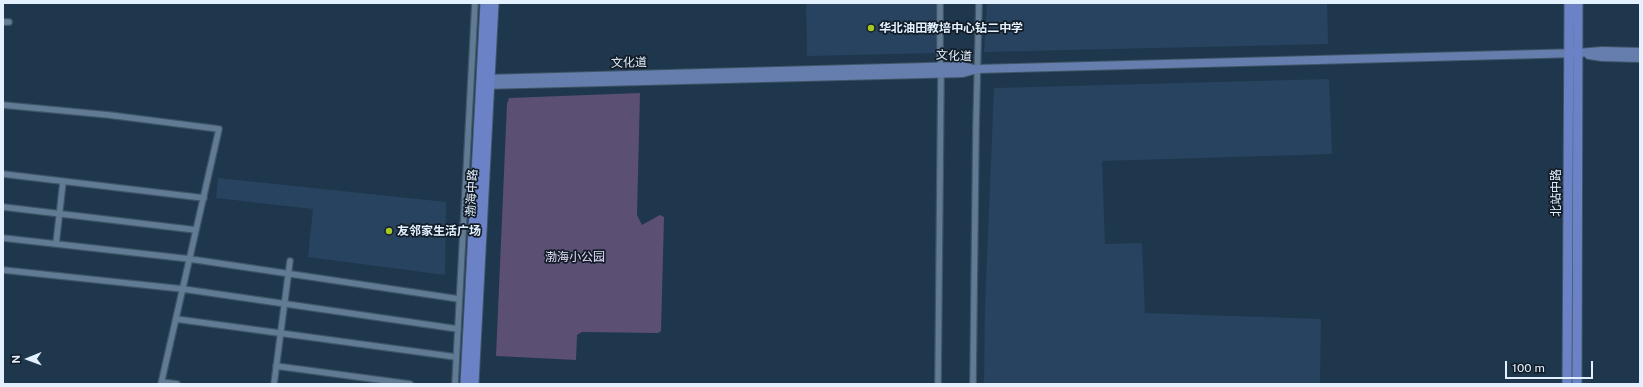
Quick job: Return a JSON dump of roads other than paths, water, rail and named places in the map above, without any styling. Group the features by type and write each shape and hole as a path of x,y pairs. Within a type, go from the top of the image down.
{"main road":[{"name":"渤海中路","path":"474,384 485,82 485,3"},
{"name":"渤海中路","path":"465,384 485,82 494,3"},
{"name":"北站中路","path":"1567,384 1568,3"},
{"name":"北站中路","path":"1577,384 1578,3"}],"street":[{"path":"455,384 475,3"},
{"path":"938,384 940,3"},
{"path":"973,384 979,3"},
{"path":"1578,54 1602,51 1640,52"},
{"path":"1578,54 1602,57 1640,58"},
{"name":"文化道","path":"485,82 940,70 963,66 977,69 1578,54"},
{"path":"3,105 109,115 219,129 162,383 177,384"},
{"path":"3,174 204,198"},
{"path":"56,244 63,182"},
{"path":"3,207 196,230"},
{"path":"3,238 190,258 288,274 459,298"},
{"path":"274,384 290,261"},
{"path":"3,270 183,288 458,329"},
{"path":"176,319 456,357"},
{"path":"276,366 410,384"}],"place":[{"name":"华北油田教培中心钻二中学","path":"871,28"},
{"name":"友邻家生活广场","path":"389,231"}],"park label":[{"name":"渤海小公园","path":"575,257"}]}
